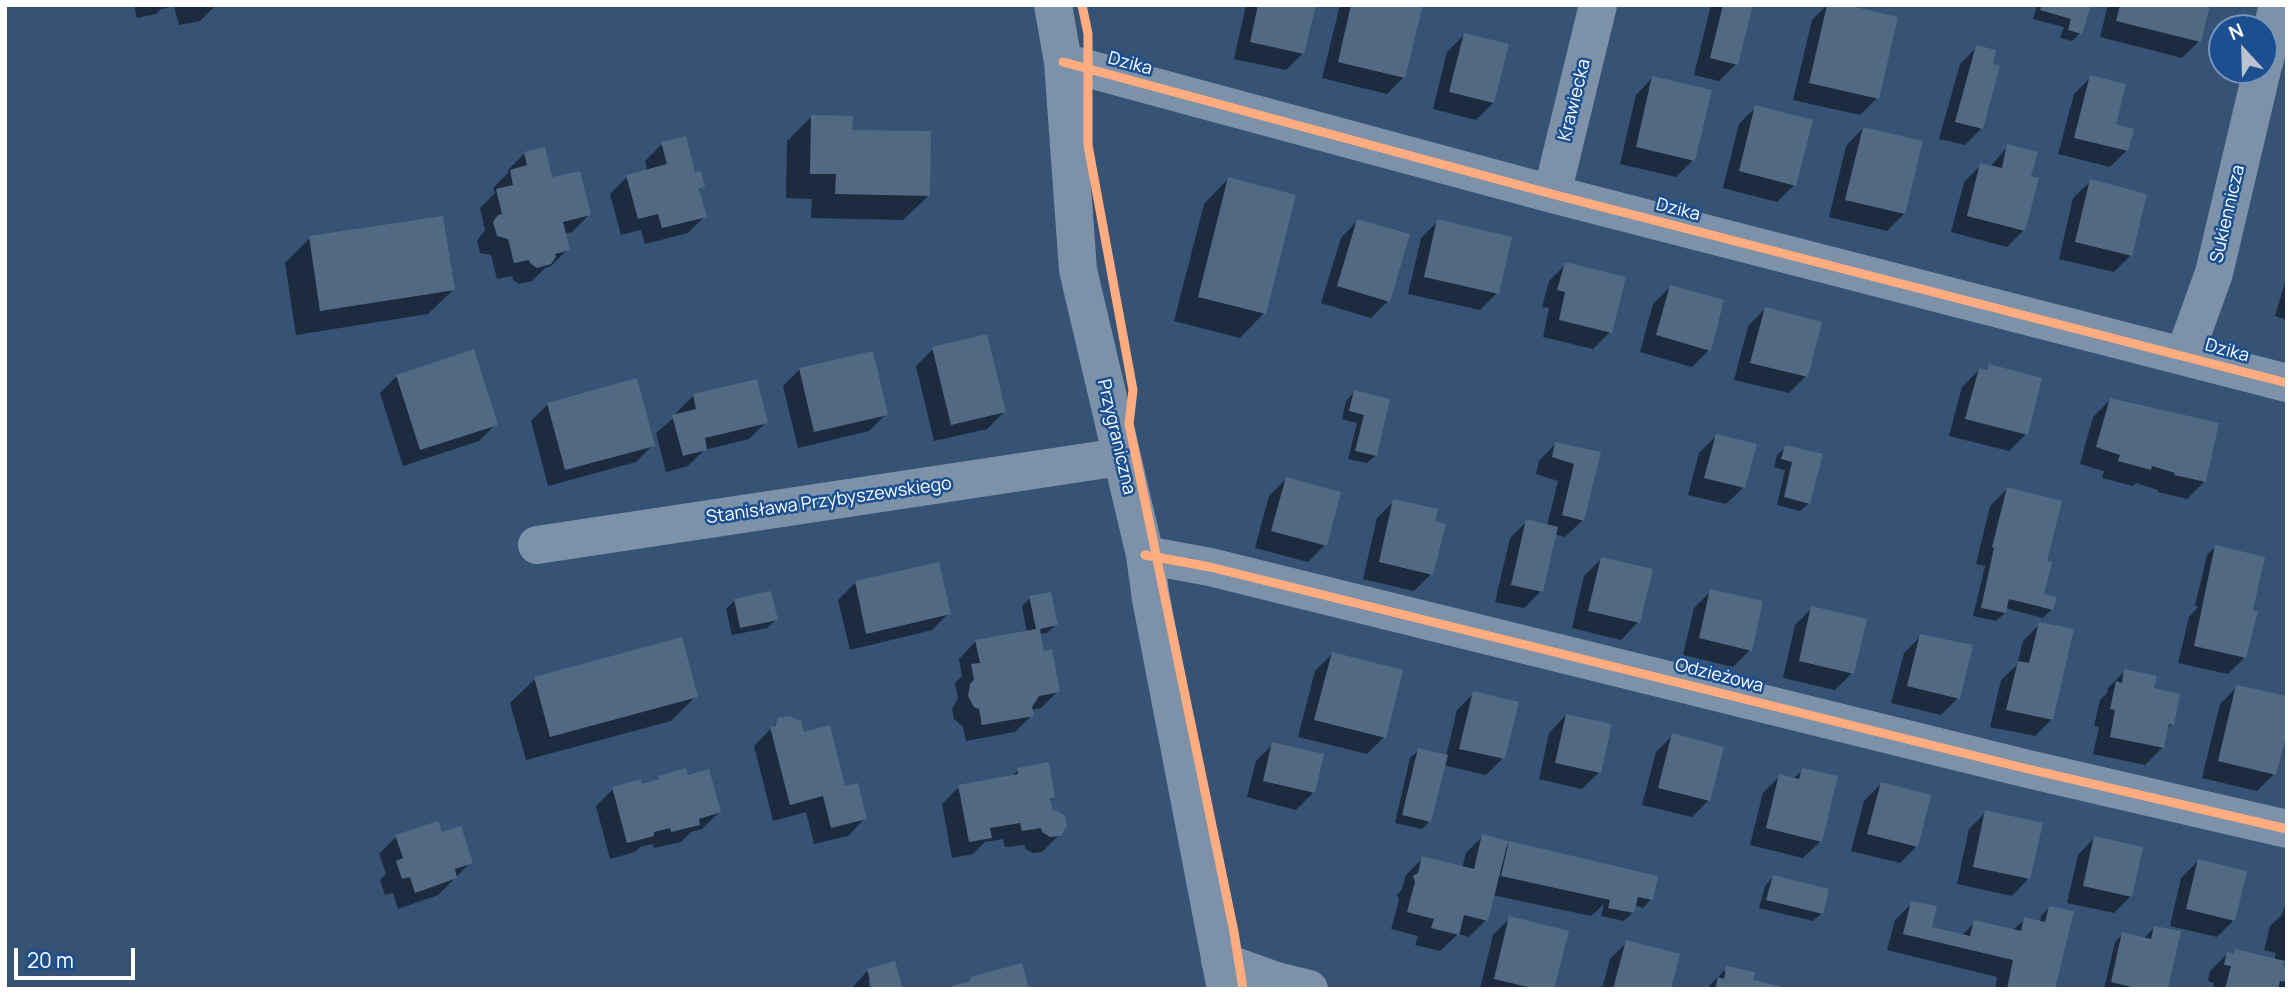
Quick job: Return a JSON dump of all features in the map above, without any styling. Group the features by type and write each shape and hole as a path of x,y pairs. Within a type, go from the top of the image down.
{"street":[{"name":"Przygraniczna","path":"1053,5 1063,62 1079,270 1144,555 1223,975"},
{"name":"Krawiecka","path":"1552,194 1598,5"},
{"name":"Dzika","path":"1063,62 1552,194 2287,383"},
{"name":"Sukiennicza","path":"2184,356 2214,273 2259,84"},
{"name":"Stanisława Przybyszewskiego","path":"537,545 1120,457"},
{"name":"Odzieżowa","path":"1144,555 1210,567 2028,769 2287,829"},
{"path":"1223,975 1276,981 1309,989"}],"building":[{"path":"1258,5 1316,5 1304,54 1250,42"},
{"path":"1351,5 1423,5 1405,78 1338,62"},
{"path":"1723,5 1753,5 1738,65 1710,58"},
{"path":"1827,5 1847,5 1898,17 1879,99 1809,83"},
{"path":"2042,5 2091,5 2082,34 2068,30 2071,19 2040,10"},
{"path":"2120,5 2210,5 2201,42 2116,21"},
{"path":"1464,33 1509,44 1494,103 1449,92"},
{"path":"1976,45 1996,50 1993,64 2000,66 1983,129 1955,122"},
{"path":"2090,75 2126,84 2116,124 2134,129 2128,151 2074,138"},
{"path":"1652,76 1712,90 1695,161 1636,147"},
{"path":"1755,105 1813,120 1796,186 1739,171"},
{"path":"811,115 853,116 852,130 931,131 930,196 835,194 836,174 810,174"},
{"path":"1863,127 1923,141 1905,214 1845,200"},
{"path":"686,136 695,172 701,171 705,187 699,189 707,217 662,228 658,214 638,219 626,175 667,164 661,142"},
{"path":"2007,144 2038,152 2031,176 2039,178 2025,231 1967,216 1980,163 2002,168"},
{"path":"545,147 552,177 580,171 591,215 563,222 570,250 555,254 551,264 537,268 529,260 514,263 508,239 497,236 493,222 502,214 496,189 513,185 510,170 527,165 524,152"},
{"path":"1228,177 1296,195 1266,314 1198,297"},
{"path":"2090,179 2147,194 2132,256 2075,242"},
{"path":"443,216 455,290 320,311 309,236"},
{"path":"1357,219 1410,234 1390,302 1337,286"},
{"path":"1437,219 1512,237 1499,294 1424,277"},
{"path":"1565,262 1626,277 1612,333 1559,320 1565,292 1557,290"},
{"path":"1670,285 1724,300 1711,351 1656,335"},
{"path":"1765,307 1822,322 1808,377 1750,363"},
{"path":"987,334 1006,412 951,425 932,347"},
{"path":"474,349 498,425 420,450 396,375"},
{"path":"873,351 888,415 814,432 799,368"},
{"path":"1989,364 2042,378 2028,435 1965,419 1979,368 1987,370"},
{"path":"637,378 655,446 565,470 547,403"},
{"path":"757,379 768,423 705,438 707,450 683,456 672,415 696,409 693,394"},
{"path":"1354,390 1390,399 1377,456 1355,451 1364,415 1349,411"},
{"path":"2110,398 2219,423 2206,482 2174,475 2175,473 2152,466 2151,470 2118,461 2120,455 2096,447"},
{"path":"1716,434 1757,444 1745,488 1704,478"},
{"path":"1555,442 1601,452 1584,521 1562,515 1574,464 1552,457"},
{"path":"1785,445 1823,454 1810,504 1784,497 1792,462 1781,459"},
{"path":"1286,477 1341,492 1327,546 1271,531"},
{"path":"2007,487 2062,501 2047,561 2052,562 2044,594 2057,597 2053,610 2009,599 2006,613 1981,608"},
{"path":"1393,499 1438,509 1435,521 1446,524 1433,575 1379,562"},
{"path":"1526,519 1558,527 1543,592 1511,585"},
{"path":"2215,545 2265,557 2253,610 2258,611 2246,658 2194,646"},
{"path":"1601,557 1653,569 1640,623 1588,611"},
{"path":"939,562 951,614 866,634 855,581"},
{"path":"1710,589 1763,601 1752,651 1699,638"},
{"path":"771,591 778,620 740,628 734,599"},
{"path":"1051,592 1058,625 1040,629 1044,651 1052,649 1060,692 1039,696 1032,707 1034,716 982,725 979,709 974,707 968,696 970,684 974,680 971,664 980,663 975,640 1036,629 1029,596"},
{"path":"1811,606 1867,619 1854,674 1799,661"},
{"path":"2039,622 2074,629 2053,720 2006,710 2018,661 2029,663"},
{"path":"1920,634 1973,645 1960,699 1907,686"},
{"path":"682,637 698,697 550,737 534,677"},
{"path":"1332,652 1403,670 1386,738 1314,720"},
{"path":"2124,669 2157,676 2154,688 2180,694 2174,725 2169,724 2164,748 2110,737 2115,710 2110,709 2116,681 2122,683"},
{"path":"2236,685 2287,696 2287,732 2276,775 2218,761"},
{"path":"1473,691 1519,702 1505,759 1459,749"},
{"path":"1566,714 1612,724 1601,773 1555,763"},
{"path":"790,716 801,720 804,732 830,725 845,786 858,783 867,819 831,828 823,796 790,805 770,727 775,726 778,718"},
{"path":"1672,733 1724,747 1710,801 1658,788"},
{"path":"1272,742 1324,754 1315,793 1263,781"},
{"path":"1418,748 1448,755 1431,822 1402,815"},
{"path":"1049,762 1055,797 1050,799 1053,811 1065,816 1067,826 1061,836 1050,837 1042,832 1041,828 1022,831 1020,823 990,828 992,838 969,842 958,785 1018,774 1017,768"},
{"path":"686,768 688,775 709,769 721,812 699,819 700,825 671,832 670,828 654,832 654,836 627,843 612,787 641,779 642,784"},
{"path":"1802,768 1838,776 1822,842 1766,828 1779,774 1799,779"},
{"path":"1881,782 1931,795 1918,847 1867,834"},
{"path":"1985,810 2043,823 2030,879 1973,867"},
{"path":"438,821 442,832 461,826 473,863 455,869 457,878 415,893 410,877 402,879 396,861 403,858 395,835"},
{"path":"1482,834 1508,841 1488,921 1464,915 1459,935 1431,928 1434,919 1407,912 1415,882 1413,876 1418,873 1422,856 1474,869"},
{"path":"2094,836 2143,847 2132,897 2083,886"},
{"path":"1509,841 1658,876 1653,900 1638,897 1634,913 1608,908 1610,900 1501,876"},
{"path":"2198,859 2247,871 2235,921 2186,909"},
{"path":"1773,875 1829,889 1823,914 1766,900"},
{"path":"1911,901 1937,906 1932,927 1970,936 1974,920 2021,931 2024,917 2045,922 2049,906 2074,911 2055,989 2007,989 2013,960 1903,934"},
{"path":"1509,916 1569,931 1554,989 1536,989 1494,979"},
{"path":"2154,926 2181,931 2168,989 2140,989 2111,982 2122,932 2151,939"},
{"path":"1626,940 1680,954 1671,989 1613,989"},
{"path":"2235,949 2285,961 2283,966 2287,967 2287,982 2280,981 2278,989 2225,989 2231,966 2224,965 2227,952 2234,954"},
{"path":"895,961 903,989 872,989 867,969"},
{"path":"1022,963 1029,989 952,989 952,986 971,981 970,977"},
{"path":"1726,966 1755,972 1753,980 1780,986 1779,989 1715,989 1718,977 1724,979"}],"cycle path":[{"path":"1082,5 1088,34 1088,145 1133,390 1129,424 1234,932 1243,989"},
{"path":"1063,62 1552,194 2287,383"},
{"path":"1145,555 1210,567 2028,769 2287,829"}]}
